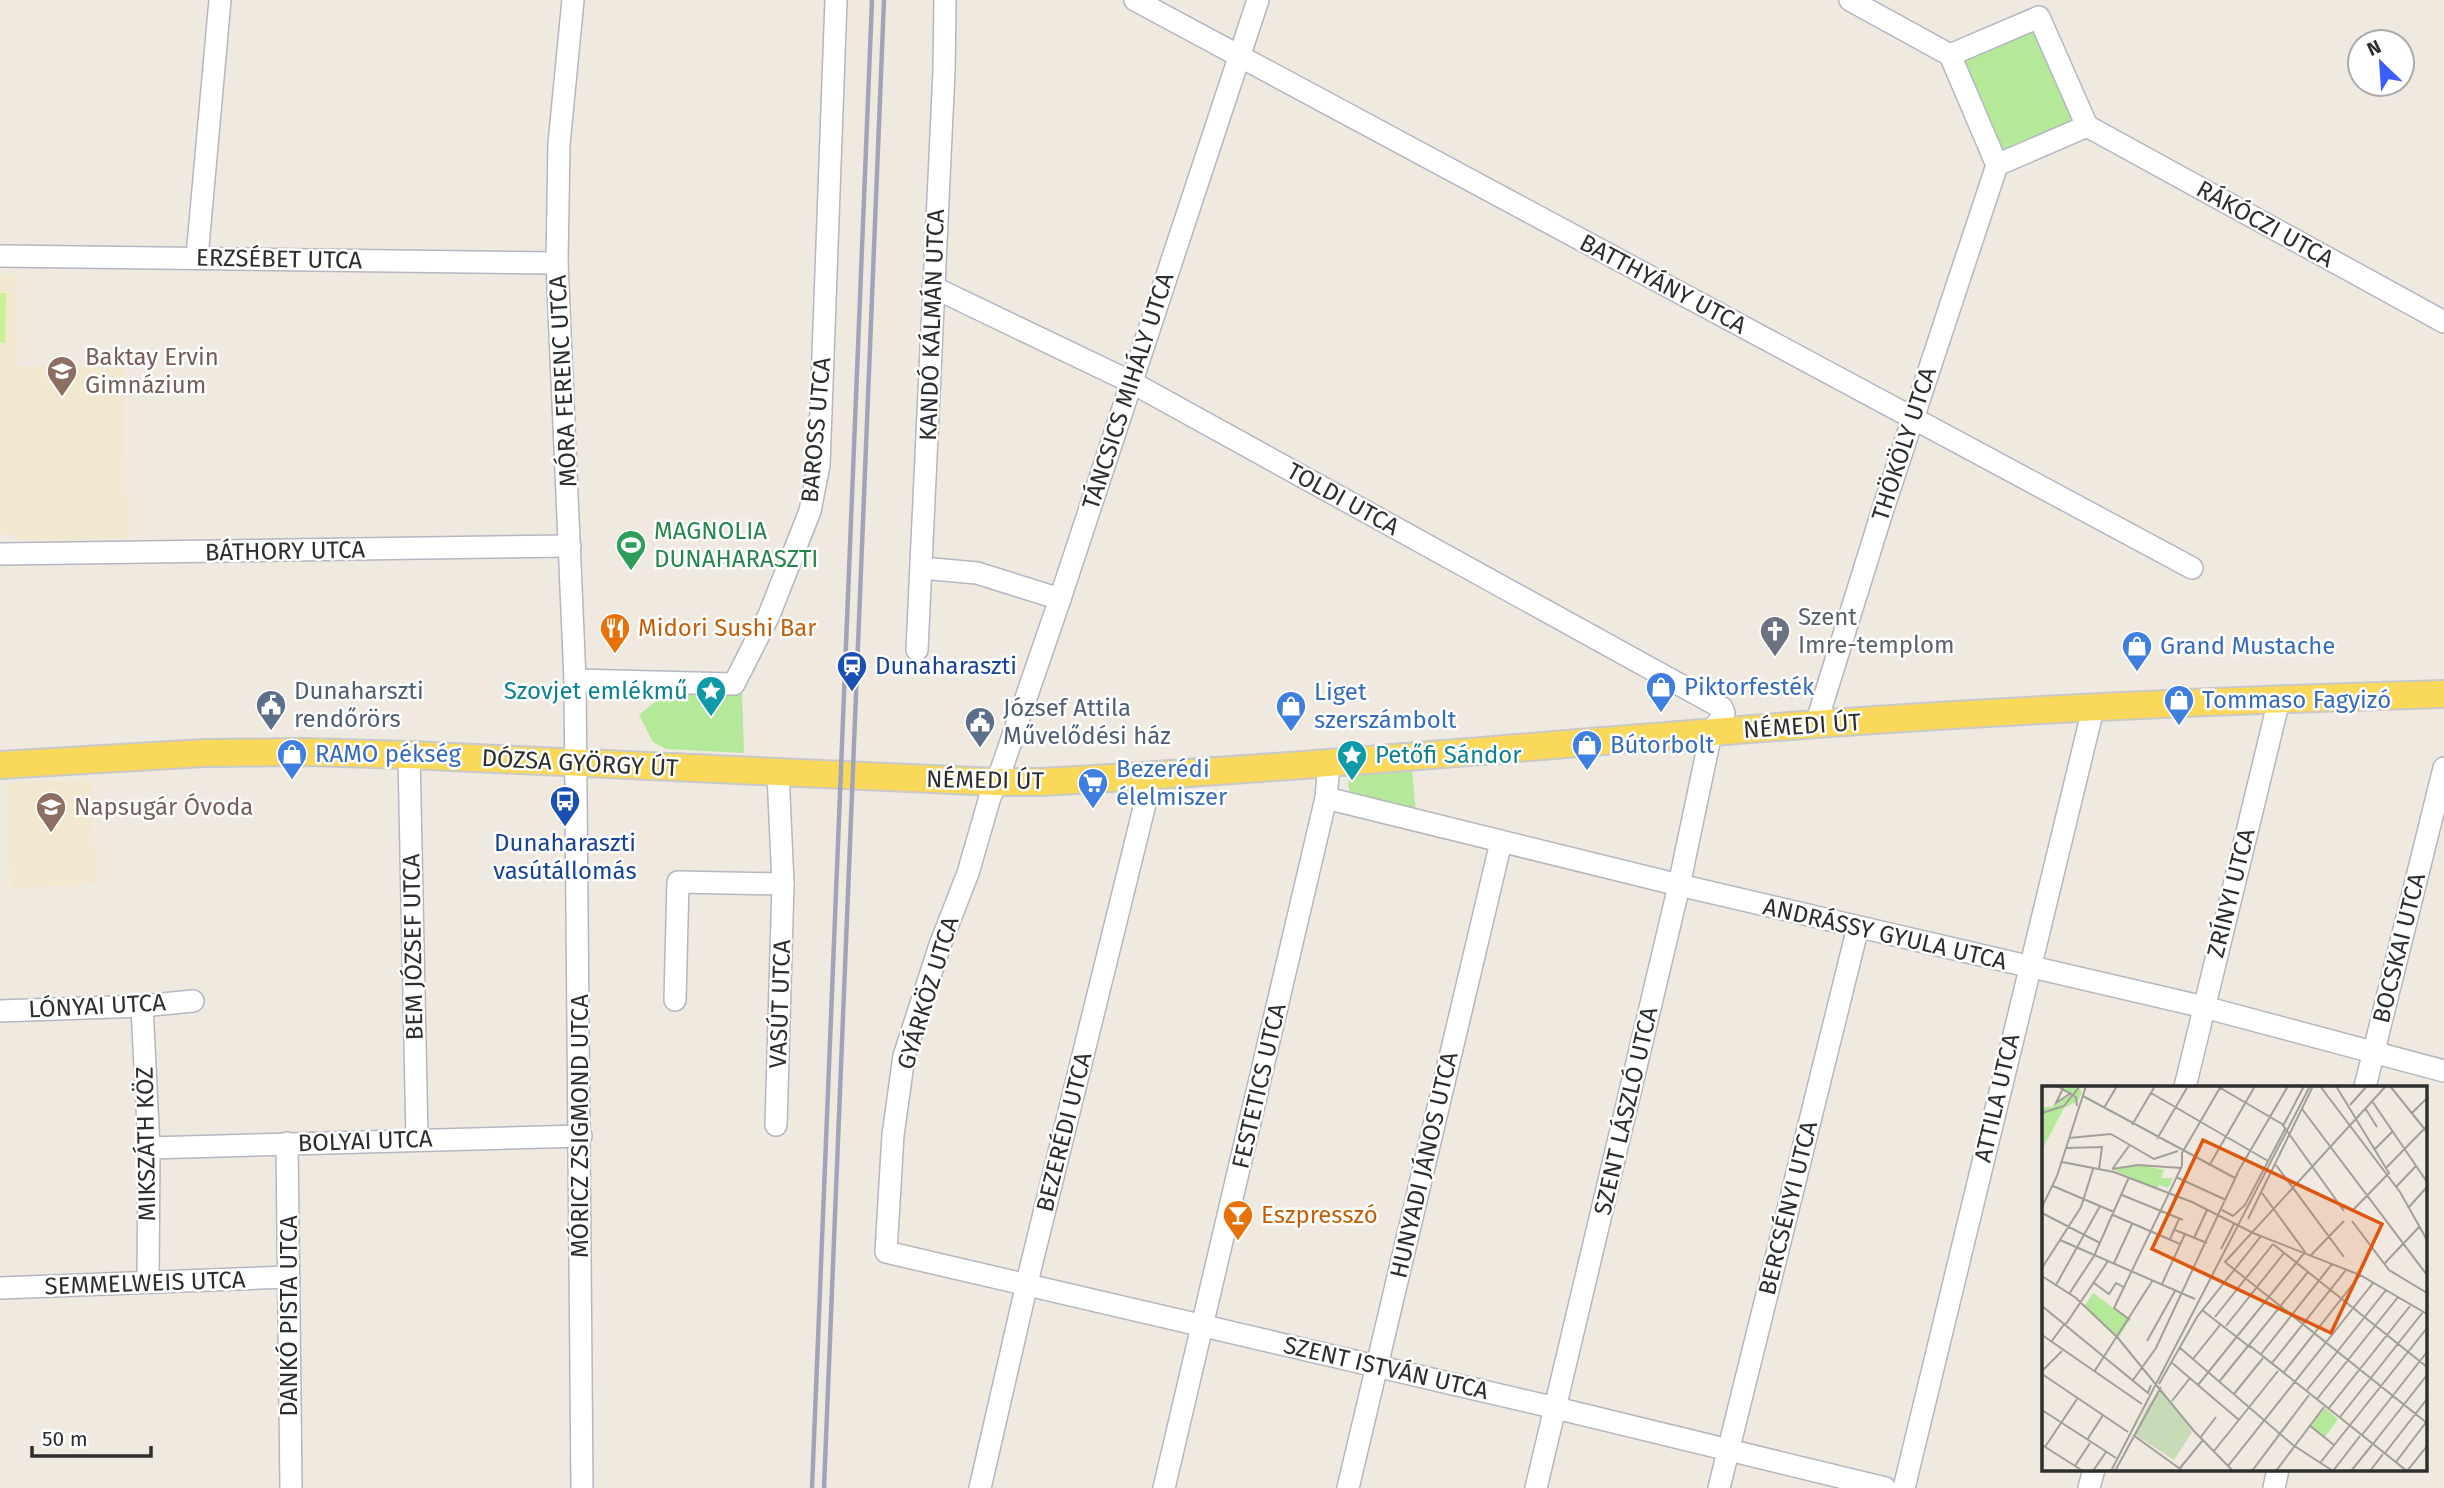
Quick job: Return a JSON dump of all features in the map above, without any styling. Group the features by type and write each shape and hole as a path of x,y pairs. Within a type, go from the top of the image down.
{"main road":[{"name":"NÉMEDI ÚT","path":"825,774 997,782 1149,776 1816,724 2279,699 2444,694"},
{"name":"DÓZSA GYÖRGY ÚT","path":"0,765 204,753 307,752 825,774"}],"street":[{"path":"197,257 220,0"},
{"name":"MÓRA FERENC UTCA","path":"573,0 559,144 557,263 577,763"},
{"name":"BAROSS UTCA","path":"575,680 734,684 769,615 810,511 819,452 836,0"},
{"name":"KANDÓ KÁLMÁN UTCA","path":"917,650 945,0"},
{"name":"BATTHYÁNY UTCA","path":"1135,0 2192,569"},
{"name":"TÁNCSICS MIHÁLY UTCA","path":"997,782 1258,0"},
{"path":"1850,0 1950,55 1997,165 2087,126 2042,8 1950,55"},
{"name":"RÁKÓCZI UTCA","path":"2087,126 2444,322"},
{"name":"THÖKÖLY UTCA","path":"1816,724 1912,418 1997,165"},
{"name":"ERZSÉBET UTCA","path":"0,256 557,263"},
{"name":"TOLDI UTCA","path":"933,287 1131,382 1722,708 1724,713 1711,733"},
{"name":"BÁTHORY UTCA","path":"0,554 570,546"},
{"path":"922,568 977,573 1060,599"},
{"name":"ZRÍNYI UTCA","path":"2185,1086 2279,699"},
{"name":"ATTILA UTCA","path":"1904,1488 2093,709"},
{"name":"SZENT LÁSZLÓ UTCA","path":"1536,1488 1679,885 1711,733"},
{"name":"BEM JÓZSEF UTCA","path":"409,755 417,1139"},
{"name":"MÓRICZ ZSIGMOND UTCA","path":"577,763 582,1488"},
{"name":"FESTETICS UTCA","path":"1164,1488 1326,798 1329,764"},
{"name":"BOCSKAI UTCA","path":"2365,1086 2444,768"},
{"name":"VASÚT UTCA","path":"776,1125 783,884 778,773"},
{"name":"BEZERÉDI UTCA","path":"980,1488 1026,1286 1144,809 1149,776"},
{"name":"GYÁRKÖZ UTCA","path":"886,1252 893,1135 904,1056 997,782"},
{"name":"ANDRÁSSY GYULA UTCA","path":"1326,798 1858,928 2204,1007 2373,1054 2444,1070"},
{"name":"HUNYADI JÁNOS UTCA","path":"1348,1488 1501,842"},
{"path":"675,1000 678,882 783,884"},
{"name":"BERCSÉNYI UTCA","path":"1719,1488 1858,928"},
{"name":"LÓNYAI UTCA","path":"0,1011 142,1006 193,1001"},
{"name":"MIKSZÁTH KÖZ","path":"142,1006 149,1147 148,1282"},
{"name":"BOLYAI UTCA","path":"149,1147 581,1136"},
{"name":"DANKÓ PISTA UTCA","path":"287,1143 291,1488"},
{"name":"SZENT ISTVÁN UTCA","path":"886,1252 1556,1408 1885,1488"},
{"name":"SEMMELWEIS UTCA","path":"0,1288 289,1277"},
{"path":"2089,1488 2094,1470"},
{"path":"2274,1488 2278,1470"}],"shaded area":[{"name":"Baktay Ervin Gimnázium","path":"0,275 17,275 15,366 124,364 127,539 19,540 19,535 0,534"},
{"name":"Napsugár Óvoda","path":"91,779 96,884 11,888 6,783"}],"green space":[{"path":"2032,21 2073,112 2069,125 2006,153 1992,146 1960,66 1963,50"},
{"path":"0,293 6,293 5,343 0,343"},
{"path":"669,690 742,690 744,753 666,749 653,742 639,715"},
{"path":"1412,770 1416,812 1350,793 1348,784 1352,773"}],"railway":[{"path":"812,1488 872,0"},
{"path":"824,1488 884,0"}],"place":[{"name":"Baktay Ervin Gimnázium","path":"62,398"},
{"name":"MAGNOLIA DUNAHARASZTI","path":"631,572"},
{"name":"Midori Sushi Bar","path":"615,655"},
{"name":"Szent Imre-templom","path":"1775,658"},
{"name":"Grand Mustache","path":"2137,673"},
{"name":"Dunaharaszti","path":"852,693"},
{"name":"Piktorfesték","path":"1661,714"},
{"name":"Szovjet emlékmű","path":"711,718"},
{"name":"Tommaso Fagyizó","path":"2179,727"},
{"name":"Dunaharszti rendőrörs","path":"271,732"},
{"name":"Liget szerszámbolt","path":"1291,733"},
{"name":"József Attila Művelődési ház","path":"980,749"},
{"name":"Bútorbolt","path":"1587,772"},
{"name":"RAMO pékség","path":"292,781"},
{"name":"Petőfi Sándor","path":"1352,782"},
{"name":"Bezerédi élelmiszer","path":"1093,810"},
{"name":"Dunaharaszti vasútállomás","path":"565,828"},
{"name":"Napsugár Óvoda","path":"51,834"},
{"name":"Eszpresszó","path":"1238,1242"}]}
